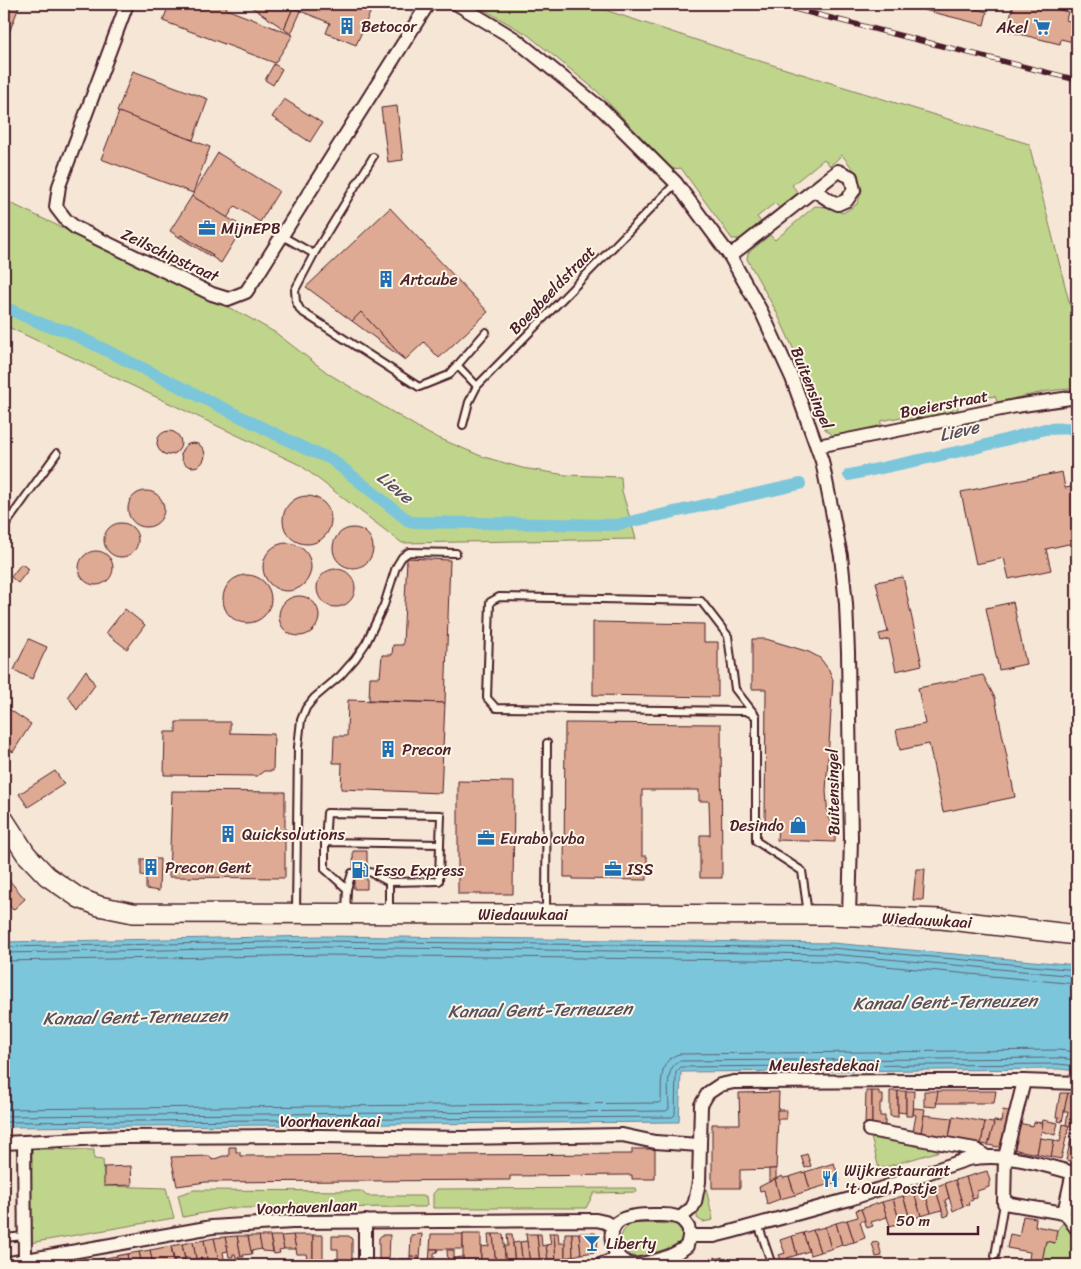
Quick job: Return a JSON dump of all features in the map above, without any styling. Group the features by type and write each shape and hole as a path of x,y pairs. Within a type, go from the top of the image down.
{"main road":[{"name":"Wiedauwkaai","path":"4,820 26,854 47,876 79,898 99,906 133,913 808,915 940,919 1077,934"}],"street":[{"name":"Zeilschipstraat","path":"127,4 59,186 56,207 66,220 76,228 212,294 228,299 246,292 428,4"},
{"name":"Buitensingel","path":"457,4 515,39 604,111 676,183 730,256 762,313 792,378 818,446 841,556 846,604 851,838 849,916"},
{"path":"730,256 814,190"},
{"name":"Boeierstraat","path":"818,446 1016,406 1077,397"},
{"path":"1024,1081 1005,1157 1004,1203 1064,1213 1077,1230"},
{"name":"Meulestedekaai","path":"680,1218 692,1208 699,1182 695,1145 701,1105 708,1093 720,1085 734,1082 1024,1081 1077,1083"},
{"path":"869,1130 975,1149 985,1156"},
{"name":"Voorhavenkaai","path":"4,1143 122,1137 321,1136 463,1138 622,1136 655,1142 695,1145"},
{"path":"24,1143 25,1260"},
{"path":"689,1236 714,1236 850,1198 968,1159 985,1156 1005,1157 1075,1173 1064,1213"},
{"path":"634,1215 671,1215 680,1218 689,1229 689,1236 687,1246 679,1252 648,1263 634,1265 618,1258 612,1236 614,1227 626,1217 634,1215"},
{"name":"Voorhavenlaan","path":"4,1264 212,1227 292,1222 596,1220 614,1227"},
{"path":"365,1221 366,1265"},
{"path":"600,1265 618,1258"}],"lane":[{"path":"373,157 314,254 295,290 296,302 301,311 419,387 449,375 486,332"},
{"name":"Boegbeeldstraat","path":"463,425 469,402 478,386 676,183"},
{"path":"282,236 314,254"},
{"path":"457,365 478,386"},
{"path":"4,527 57,454"},
{"path":"296,914 298,747 301,720 306,708 314,698 340,676 366,643 384,605 396,566 402,556 409,552 456,553"},
{"path":"756,716 746,711 496,708 487,698 490,602 499,597 701,601 728,636 734,689 756,716 756,841 802,871 808,915"},
{"path":"546,914 547,743"},
{"path":"346,914 347,889 352,873 370,872 389,882 439,881 441,815 327,813 325,869 347,889"},
{"path":"325,842 440,844"},
{"path":"388,914 389,882"},
{"path":"995,1256 1004,1203"},
{"path":"758,1224 772,1265"},
{"path":"4,1238 25,1236"}],"green space":[{"path":"474,4 587,4 763,62 1029,144 1077,333 1077,388 1049,391 997,402 995,396 957,404 958,411 904,423 901,417 881,421 881,427 834,436 825,429 803,370 777,313 747,259 748,253 770,235 775,240 815,206 827,207 843,213 857,204 862,190 857,174 842,155 830,166 824,159 792,185 799,194 780,209 775,203 757,217 762,223 740,239 732,239 681,168 672,169 597,91 528,35"},
{"path":"4,200 246,316 276,333 329,374 429,434 481,456 522,468 566,475 621,477 622,491 636,539 402,543 300,465 4,325"},
{"path":"871,1137 943,1150 879,1169"},
{"path":"32,1149 94,1150 94,1159 103,1160 105,1186 166,1188 174,1218 30,1243"},
{"path":"636,1188 637,1192 594,1193 586,1208 433,1208 433,1194 437,1189"},
{"path":"706,1188 713,1220 703,1222 697,1218 697,1215 701,1198"},
{"path":"194,1190 361,1191 367,1196 426,1196 427,1205 425,1207 230,1208 183,1217 178,1195"},
{"path":"635,1223 674,1224 682,1231 681,1240 676,1246 639,1257 632,1255 626,1252 623,1247 621,1236 628,1226"},
{"path":"1063,1223 1067,1223 1077,1238 1077,1265 1022,1265 1023,1259 1042,1261 1046,1241 1055,1243 1057,1230"}],"water":[{"name":"Kanaal Gent-Terneuzen","path":"324,936 832,943 1077,965 1077,1071 1059,1069 681,1072 679,1122 4,1127 4,942"}],"building":[{"path":"4,4 20,4 4,46"},
{"path":"169,4 228,4 226,9 293,35 275,63 163,21"},
{"name":"Betocor","path":"247,4 374,4 356,45 326,33 330,23 293,8 284,29"},
{"path":"900,4 974,4 973,8 987,12 984,25"},
{"name":"Akel","path":"1013,4 1037,4 1068,12 1066,20 1077,23 1077,43 1061,39 1060,44 1007,31"},
{"path":"293,8 301,11 291,34 284,29"},
{"path":"274,64 282,69 273,85 265,80"},
{"path":"133,71 208,99 193,140 117,112"},
{"path":"284,99 322,123 310,142 272,117"},
{"path":"397,106 403,160 388,162 381,108"},
{"path":"119,112 210,147 193,193 101,159"},
{"path":"218,153 279,191 260,222 235,206 227,218 192,196"},
{"path":"192,196 243,227 221,263 212,257 213,255 181,235 179,237 170,231"},
{"name":"Artcube","path":"390,208 488,312 439,358 424,342 405,360 361,312 352,321 306,287"},
{"path":"181,235 213,255 212,257 179,237"},
{"path":"361,312 405,360 352,321"},
{"path":"169,431 178,434 181,443 178,452 169,455 160,452 157,443 160,434"},
{"path":"193,443 198,444 204,450 204,460 198,466 193,467 188,466 182,460 181,455 182,450 188,444"},
{"path":"1062,472 1065,488 1077,486 1077,542 1046,549 1051,570 1009,579 1004,558 976,564 961,492"},
{"path":"146,491 159,496 164,509 159,522 146,527 133,522 128,509 133,496"},
{"path":"302,496 312,496 324,503 331,515 331,525 324,537 312,544 302,544 294,540 287,533 283,525 283,515 287,507 294,500"},
{"path":"121,523 128,524 133,528 137,533 137,547 133,552 128,556 121,557 114,556 109,552 105,547 104,540 105,533 109,528 114,524"},
{"path":"357,528 364,531 370,537 373,548 372,556 364,565 357,568 349,568 342,565 334,556 333,544 336,537 345,529"},
{"path":"282,543 292,543 304,550 311,562 311,572 304,584 292,591 282,591 274,587 267,580 263,572 263,562 267,554 274,547"},
{"path":"96,551 108,556 113,568 108,580 96,585 84,580 79,568 84,556"},
{"path":"407,558 450,560 445,703 369,700 370,677 380,677 382,655 392,655 393,645 403,645"},
{"path":"21,564 29,569 18,583 11,577"},
{"path":"336,569 350,574 355,588 350,602 336,607 322,602 317,588 322,574"},
{"path":"247,575 256,577 264,582 269,590 271,599 269,608 264,616 256,621 247,623 238,621 230,616 225,608 223,599 225,590 230,582 238,577"},
{"path":"903,577 922,665 896,671 889,639 881,641 879,634 888,632 876,582"},
{"path":"299,596 313,602 319,616 313,630 299,636 285,630 279,616 285,602"},
{"path":"1013,602 1026,664 999,670 986,608"},
{"path":"125,609 145,625 127,649 106,633"},
{"path":"593,622 704,624 704,642 718,642 718,697 593,695"},
{"path":"29,639 47,647 32,679 14,670"},
{"path":"752,639 766,639 809,652 820,658 829,670 833,680 826,791 828,818 835,827 835,842 777,840 778,826 765,826 766,689 752,689"},
{"path":"86,670 95,685 77,710 68,696"},
{"path":"983,675 995,698 1015,797 943,812 929,744 900,750 896,730 925,724 918,688"},
{"name":"Precon","path":"348,700 445,703 441,793 341,789 342,763 333,763 334,736 347,736"},
{"path":"4,706 31,724 13,752 4,746"},
{"path":"176,722 230,722 230,733 274,734 273,771 264,771 257,776 164,775 165,732 176,732"},
{"path":"565,723 721,724 722,878 700,878 700,835 710,835 709,801 699,801 699,790 642,790 642,856 647,856 647,880 573,879 573,877 564,877"},
{"path":"55,771 64,784 28,807 19,794"},
{"name":"Eurabo cvba","path":"458,781 514,782 513,894 458,894"},
{"name":"Quicksolutions","path":"172,791 285,792 285,878 169,877"},
{"name":"Esso Express","path":"353,851 367,851 367,889 354,889"},
{"name":"Precon Gent","path":"141,859 160,859 159,891 146,889 146,876 141,875"},
{"path":"916,869 925,869 923,900 913,900"},
{"path":"4,874 25,899 13,910 4,899"},
{"path":"866,1091 872,1091 872,1124 865,1125"},
{"path":"872,1091 879,1091 879,1095 883,1095 883,1103 880,1103 880,1116 885,1116 885,1126 872,1124"},
{"path":"890,1091 898,1091 898,1117 890,1116"},
{"path":"898,1091 906,1091 906,1113 898,1112"},
{"path":"906,1091 914,1091 913,1116 906,1116"},
{"path":"924,1091 938,1091 936,1107 924,1106"},
{"path":"938,1091 996,1091 994,1103 936,1103"},
{"path":"779,1092 776,1169 740,1170 740,1188 712,1188 712,1124 740,1124 739,1093"},
{"path":"1060,1093 1068,1093 1062,1122 1058,1121 1059,1117 1056,1117"},
{"path":"1068,1093 1075,1094 1070,1126 1066,1125 1068,1111 1064,1111"},
{"path":"1075,1094 1077,1094 1077,1123 1071,1122"},
{"path":"914,1108 925,1109 921,1133 913,1132 916,1115 913,1114"},
{"path":"777,1110 786,1110 786,1119 777,1119"},
{"path":"1003,1110 1013,1112 1004,1148 988,1145 994,1121 1001,1122"},
{"path":"924,1115 952,1118 949,1138 921,1133"},
{"path":"953,1116 985,1122 981,1144 949,1138"},
{"path":"1043,1120 1058,1123 1055,1135 1041,1131"},
{"path":"985,1122 994,1123 988,1145 981,1144"},
{"path":"1034,1122 1043,1123 1037,1154 1012,1149 1018,1123 1033,1126"},
{"path":"1063,1124 1069,1126 1061,1159 1051,1157 1054,1140 1060,1142"},
{"path":"1040,1138 1054,1140 1051,1157 1037,1154"},
{"path":"1071,1139 1077,1141 1077,1162 1066,1160"},
{"path":"229,1147 236,1147 236,1152 240,1152 240,1156 632,1154 632,1149 655,1149 655,1179 632,1179 632,1175 510,1176 510,1180 206,1182 177,1186 171,1157 210,1156 212,1160 229,1156"},
{"path":"807,1154 811,1166 805,1168 801,1156"},
{"path":"834,1163 840,1181 810,1190 805,1172"},
{"path":"131,1166 132,1185 104,1186 104,1167"},
{"path":"769,1169 776,1169 776,1179 769,1182"},
{"path":"987,1171 990,1181 989,1187 977,1191 977,1198 972,1199 966,1177"},
{"path":"805,1172 810,1190 795,1195 789,1177"},
{"path":"782,1176 783,1178 789,1177 795,1195 780,1199 775,1179"},
{"path":"966,1177 973,1200 968,1202 969,1205 963,1206 955,1180"},
{"path":"775,1179 780,1199 767,1204 764,1190 760,1191 759,1187"},
{"path":"955,1180 963,1206 953,1211 945,1183"},
{"path":"945,1183 949,1198 945,1200 949,1215 944,1217 935,1187"},
{"path":"935,1187 942,1210 931,1213 924,1190"},
{"path":"924,1190 931,1213 921,1216 914,1193"},
{"path":"914,1193 921,1216 910,1219 903,1196"},
{"path":"903,1196 910,1219 900,1223 893,1199"},
{"path":"893,1199 900,1223 890,1226 882,1202"},
{"path":"882,1202 887,1217 871,1222 873,1226 867,1228 861,1209"},
{"path":"861,1209 865,1220 860,1222 865,1238 854,1242 847,1220 858,1217 856,1210"},
{"path":"1023,1216 1036,1218 1035,1226 1057,1230 1055,1243 1046,1241 1042,1261 1029,1259 1030,1252 1007,1248 1010,1234 1019,1236"},
{"path":"847,1220 854,1242 842,1245 836,1223"},
{"path":"836,1223 842,1245 831,1249 825,1227"},
{"path":"825,1227 831,1249 820,1252 813,1230"},
{"path":"813,1230 820,1252 810,1255 803,1233"},
{"path":"549,1233 554,1233 556,1260 548,1261 546,1245 551,1244"},
{"path":"554,1233 558,1233 559,1243 565,1243 565,1258 556,1260"},
{"path":"565,1233 572,1233 573,1256 565,1258"},
{"path":"572,1233 579,1233 581,1254 573,1256"},
{"path":"579,1233 595,1233 598,1236 595,1252 581,1254"},
{"path":"803,1233 809,1251 797,1255 792,1236"},
{"path":"422,1234 420,1257 410,1256 411,1235"},
{"path":"431,1234 463,1234 463,1249 430,1249"},
{"path":"463,1234 481,1234 481,1265 463,1265"},
{"path":"488,1234 493,1234 496,1265 481,1265 481,1247 489,1246"},
{"path":"493,1234 503,1234 506,1265 496,1265"},
{"path":"507,1234 512,1234 515,1265 506,1265 504,1246 508,1246"},
{"path":"526,1234 537,1234 540,1263 530,1265"},
{"path":"537,1234 541,1234 542,1246 546,1245 548,1261 540,1263"},
{"path":"293,1235 313,1235 313,1265 308,1265 306,1254 297,1254"},
{"path":"293,1235 296,1249 284,1249 281,1236"},
{"path":"313,1235 323,1235 323,1265 313,1265"},
{"path":"382,1235 390,1235 389,1259 379,1260 379,1238"},
{"path":"237,1236 248,1236 252,1254 241,1257"},
{"path":"237,1236 241,1257 236,1258 235,1254 233,1254 233,1257 229,1257 225,1237"},
{"path":"248,1236 259,1236 262,1249 251,1251"},
{"path":"259,1236 270,1236 273,1252 262,1251"},
{"path":"270,1236 281,1236 284,1249 279,1250 280,1253 274,1254"},
{"path":"332,1236 349,1236 352,1239 352,1265 338,1265 338,1249 332,1249"},
{"path":"792,1236 797,1255 787,1258 789,1265 783,1265 779,1255 785,1253 780,1240"},
{"path":"225,1237 228,1251 223,1252 225,1264 219,1265 214,1238"},
{"path":"214,1238 220,1265 208,1265 204,1240"},
{"path":"204,1240 207,1258 196,1259 193,1242"},
{"path":"527,1241 530,1265 523,1265 520,1242"},
{"path":"193,1242 196,1259 190,1260 189,1257 185,1258 182,1244"},
{"path":"520,1242 523,1265 515,1265 513,1243"},
{"path":"878,1242 882,1256 876,1257 872,1243"},
{"path":"182,1244 185,1261 175,1263 171,1246"},
{"path":"171,1246 174,1265 153,1265 150,1250"},
{"path":"430,1249 438,1249 434,1253 434,1262 437,1262 437,1265 429,1265"},
{"path":"150,1250 153,1265 142,1265 139,1252"},
{"path":"447,1250 454,1250 454,1265 448,1265"},
{"path":"139,1252 142,1265 129,1265 127,1254"},
{"path":"127,1254 129,1265 118,1265 116,1256"},
{"path":"116,1256 118,1265 107,1265 105,1258"},
{"path":"410,1256 420,1257 420,1265 410,1265"},
{"path":"463,1257 463,1265 454,1265 454,1258"},
{"path":"716,1257 717,1259 722,1257 723,1262 726,1260 731,1265 712,1265 711,1260"},
{"path":"105,1258 107,1265 96,1265 95,1260"},
{"path":"394,1259 394,1265 379,1265 379,1260"},
{"path":"399,1259 410,1259 410,1265 399,1265"}],"waterway":[{"name":"Lieve","path":"4,307 47,326 65,330 306,449 331,459 410,522 616,525 800,484"},
{"name":"Lieve","path":"849,475 975,448 1045,429 1077,428"}],"railway":[{"path":"775,4 1077,80"}],"place":[{"name":"Betocor","path":"347,26"},
{"name":"Akel","path":"1042,27"},
{"name":"MijnEPB","path":"207,228"},
{"name":"Artcube","path":"386,279"},
{"name":"Precon","path":"388,749"},
{"name":"Desindo","path":"798,825"},
{"name":"Quicksolutions","path":"228,834"},
{"name":"Eurabo cvba","path":"486,838"},
{"name":"Precon Gent","path":"151,867"},
{"name":"ISS","path":"613,869"},
{"name":"Esso Express","path":"360,870"},
{"name":"Wijkrestaurant 't Oud Postje","path":"830,1179"},
{"name":"Liberty","path":"592,1243"}]}
